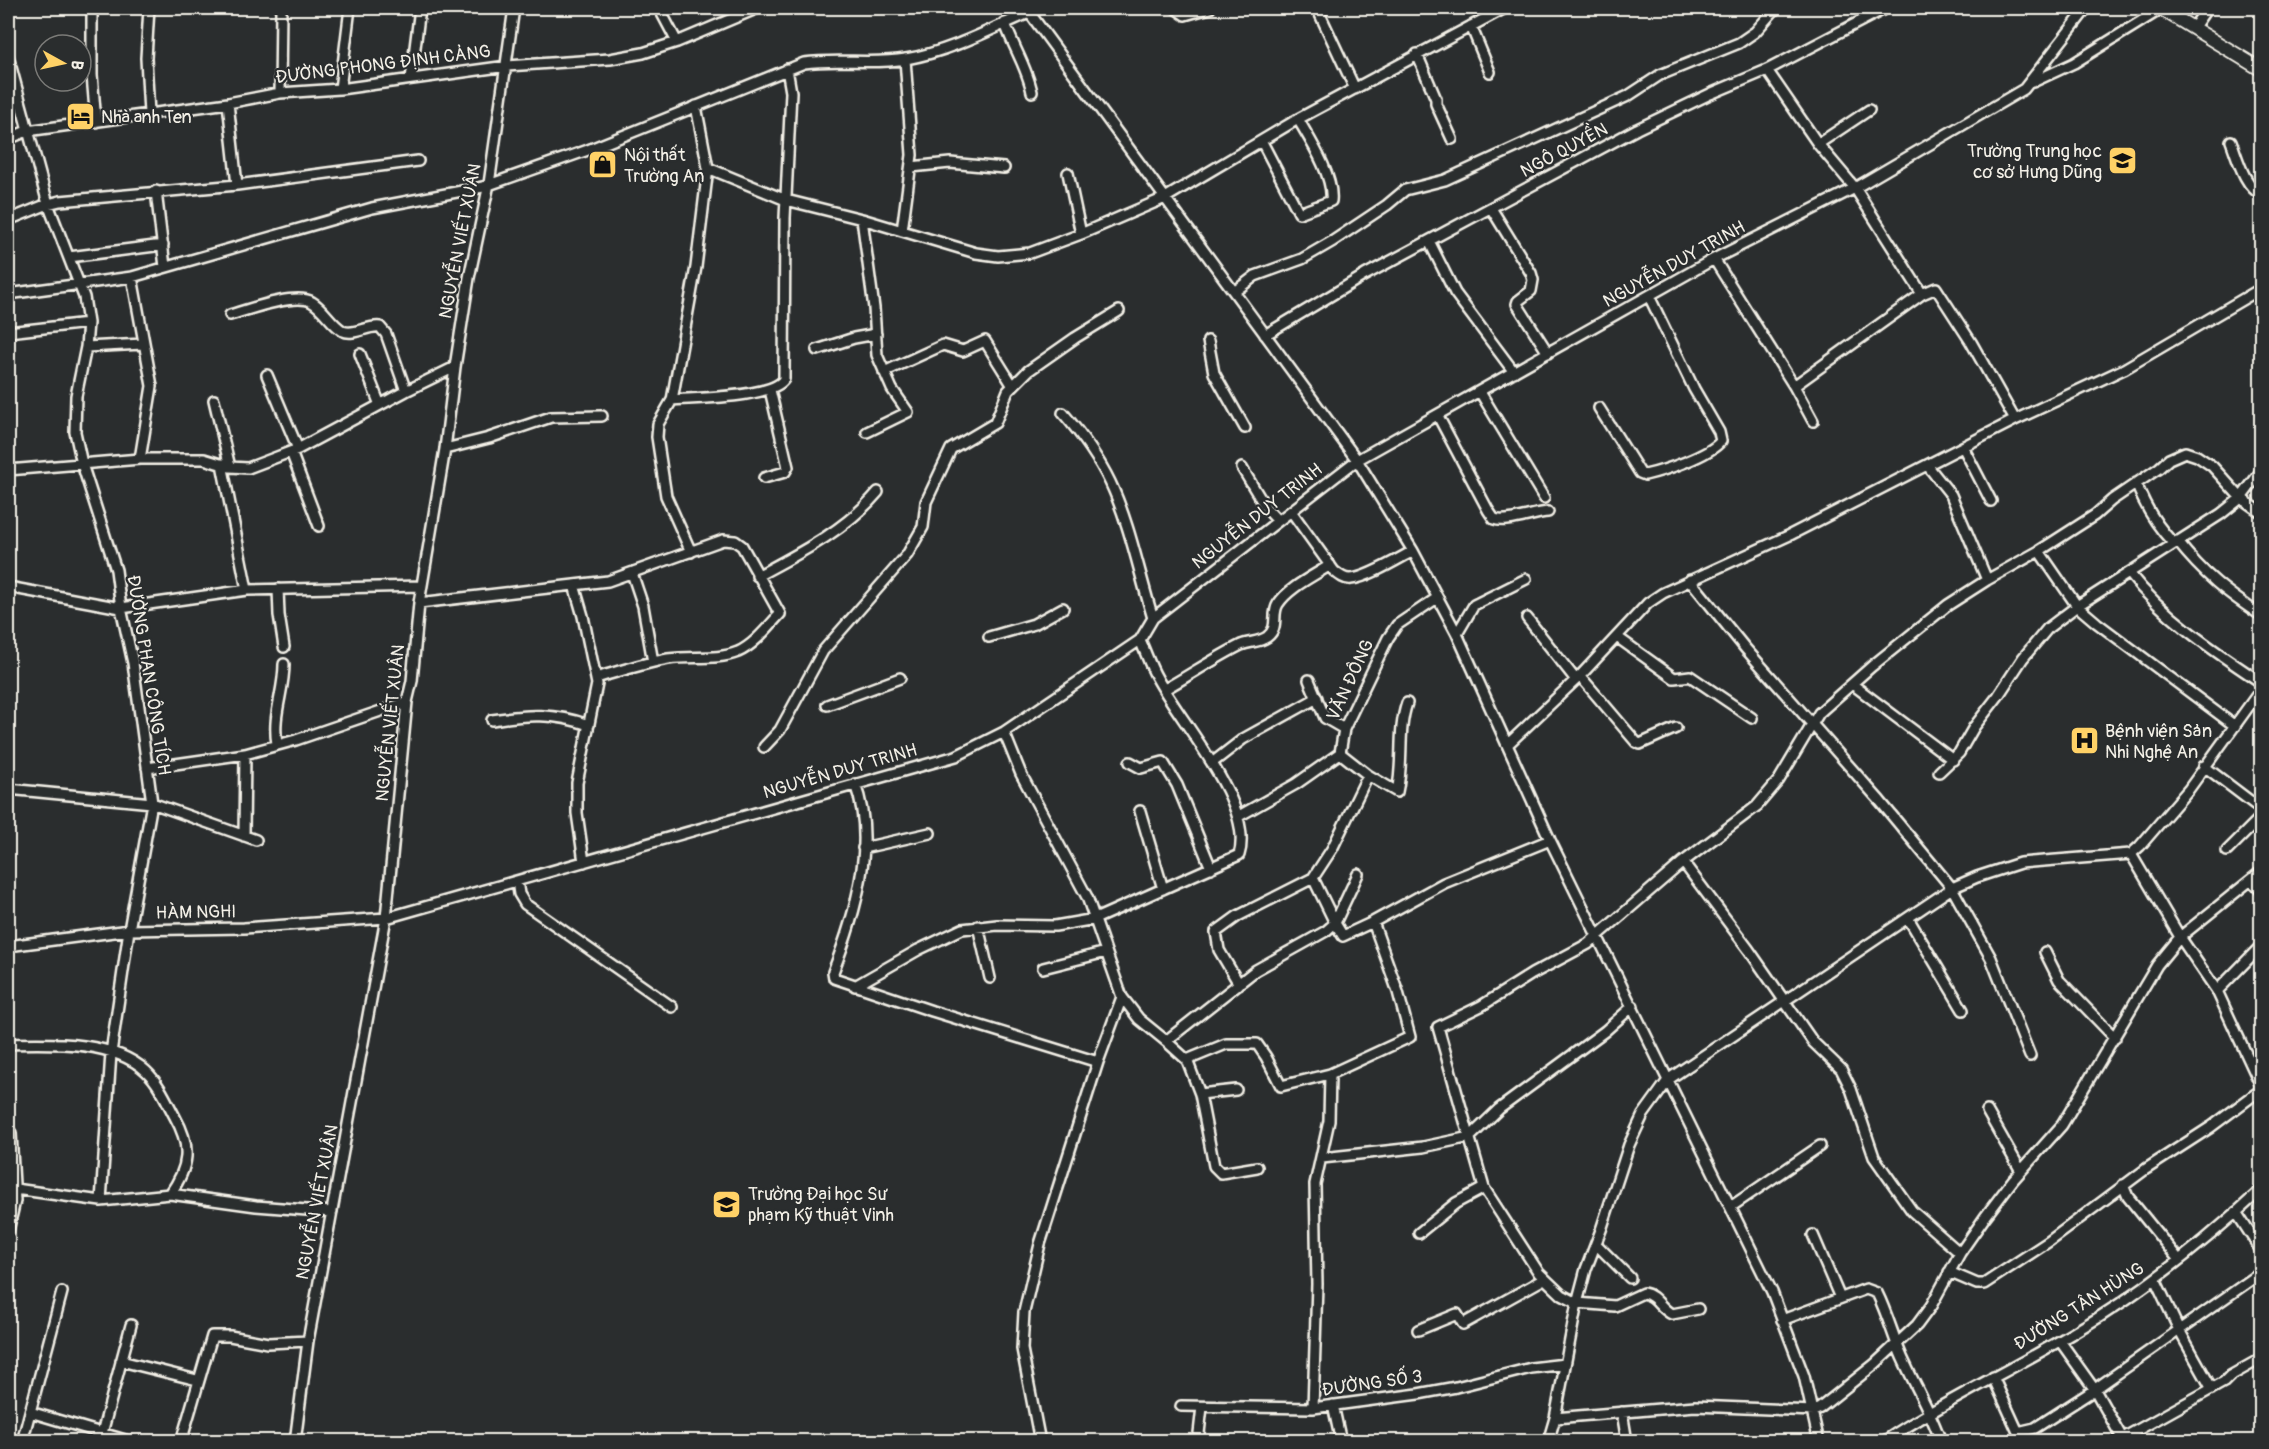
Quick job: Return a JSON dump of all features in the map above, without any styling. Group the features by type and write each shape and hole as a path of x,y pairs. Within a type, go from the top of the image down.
{"main road":[{"path":"2161,8 2262,70"}],"street":[{"path":"149,8 146,58 149,114"},
{"path":"280,93 281,8"},
{"path":"340,89 350,8"},
{"path":"411,79 420,8"},
{"name":"NGUYỄN VIẾT XUÂN","path":"295,1442 308,1341 386,918 421,586 445,449 469,278 489,184 514,8"},
{"path":"659,8 677,42"},
{"name":"ĐƯỜNG PHONG ĐỊNH CẢNG","path":"8,139 27,131 228,103 280,93 340,89 507,66 610,58 643,52 677,42 758,8"},
{"path":"8,294 132,276 372,208 489,184 588,150 804,63 826,60 889,62 905,59 930,53 1005,23 1027,10 1040,8"},
{"path":"1174,8 1185,15 1210,8"},
{"path":"1317,8 1355,88"},
{"path":"708,168 786,200 862,219 976,253 998,256 1030,253 1165,198 1298,119 1506,8"},
{"path":"1234,292 1255,276 1302,259 1387,205 1405,190 1444,180 1628,96 1660,75 1739,43 1755,32 1776,8"},
{"name":"NGÔ QUYỀN","path":"1265,335 1365,275 1672,111 1767,70 1869,12 1886,8"},
{"path":"2076,23 2077,8"},
{"name":"NGUYỄN DUY TRINH","path":"386,918 956,756 1004,732 1140,640 1152,618 1357,460 1714,259 1855,188 2018,94 2030,83 2087,8"},
{"path":"2030,83 2074,63 2161,8"},
{"path":"2194,27 2207,8"},
{"path":"92,10 92,75 96,122"},
{"path":"1027,10 1357,460 1413,551 1457,634 1550,840 1670,1079 1772,1292 1804,1376 1820,1442"},
{"path":"1005,23 1026,71 1032,92"},
{"path":"1471,26 1490,72"},
{"path":"1417,54 1452,139"},
{"name":"ĐƯỜNG PHAN CÔNG TÍCH","path":"8,56 48,204 84,297 87,323 86,346 76,396 75,432 82,464 116,570 121,608 133,663 152,802 129,930 111,1053 101,1201"},
{"path":"902,231 911,167 912,135 905,59"},
{"path":"672,400 770,390 781,385 785,372 784,219 791,92 787,69"},
{"path":"1767,70 1818,144 1855,188 1922,294"},
{"path":"228,103 237,184"},
{"path":"691,552 666,496 659,459 658,424 672,400 696,267 708,168 696,106"},
{"path":"1818,144 1869,110"},
{"path":"1262,142 1299,213 1331,201 1332,197 1322,162 1298,119"},
{"path":"2231,141 2244,175 2254,191 2262,195"},
{"path":"8,220 48,204 237,184 418,161"},
{"path":"911,167 950,163 1004,168"},
{"path":"1068,173 1081,234"},
{"path":"156,191 165,267"},
{"path":"1491,208 1531,273 1532,291 1517,304 1548,353"},
{"path":"862,219 877,355 892,389 908,412 867,432"},
{"path":"1429,241 1455,293 1514,372"},
{"path":"69,257 163,245"},
{"path":"1714,259 1794,386 1813,422"},
{"path":"132,276 152,386 140,459"},
{"path":"1794,386 1922,294 1936,288 1971,342 2014,420"},
{"path":"1508,744 1578,678 1648,603 1690,580 1790,535 2014,420 2124,369 2262,288"},
{"path":"1599,408 1640,473 1645,475 1701,454 1717,446 1721,441 1719,432 1694,389 1648,296"},
{"path":"230,315 269,304 305,299 315,304 342,330 351,332 380,327 386,334 406,391"},
{"path":"764,747 780,730 823,651 907,555 923,527 926,502 951,449 995,423 1008,391 1028,371 1119,311"},
{"path":"8,332 87,323"},
{"path":"816,350 854,338 876,334"},
{"path":"884,372 944,345 963,351 985,341 1013,386"},
{"path":"1208,341 1214,373 1245,428"},
{"path":"86,346 143,344"},
{"path":"360,354 380,405"},
{"path":"8,470 140,459 204,459 248,468 295,451 455,367"},
{"path":"267,375 319,526"},
{"path":"764,478 785,472 788,467 770,390"},
{"path":"1480,392 1544,498"},
{"path":"214,399 247,590"},
{"path":"1063,412 1078,430 1110,482 1152,618"},
{"path":"445,449 489,438 551,417 602,416"},
{"path":"1438,416 1494,519 1504,521 1523,515 1548,512"},
{"path":"1963,447 1991,501"},
{"path":"1698,1309 1672,1314 1663,1309 1653,1297 1643,1293 1615,1306 1577,1303 1562,1295 1544,1279 1484,1188 1438,1027 1481,1006 1532,974 1588,944 1683,862 1757,806 1779,780 1819,713 1910,635 1987,579 2039,551 2095,515 2169,459 2185,452 2197,456 2212,466 2241,498 2262,513"},
{"path":"1927,465 1951,495 1987,579"},
{"path":"1242,468 1266,508 1278,521"},
{"path":"1939,772 1953,760 2023,658 2048,628 2077,606 2221,514 2241,498 2262,470"},
{"path":"2136,483 2157,526 2224,591 2262,616"},
{"path":"757,576 823,541 864,507 878,492"},
{"path":"1291,511 1330,565 1344,578 1351,579 1413,551"},
{"path":"419,603 608,581 723,540 735,541 742,546 780,614 742,650 716,657 677,658 653,662 596,678"},
{"path":"2039,551 2077,606 2235,726"},
{"path":"1165,689 1241,645 1254,643 1267,636 1275,627 1275,610 1281,601 1289,592 1330,565"},
{"path":"632,573 643,606 653,662"},
{"path":"2129,573 2148,597 2221,656 2262,683"},
{"path":"1457,634 1474,606 1526,579"},
{"path":"1690,580 1953,888 1991,958 2030,1056"},
{"path":"574,585 584,616 597,692 579,769 577,797 584,862"},
{"path":"8,587 121,608 247,590 421,586"},
{"path":"278,589 284,647"},
{"name":"VĂN ĐÔNG","path":"1340,753 1344,729 1388,638 1397,625 1437,598"},
{"path":"988,637 1034,624 1063,608"},
{"path":"1527,618 1636,742 1640,744 1676,728"},
{"path":"1617,637 1674,678 1690,676 1752,718"},
{"path":"855,986 949,934 978,926 1055,926 1095,919 1239,855 1242,846 1239,816 1212,763 1157,680 1140,640"},
{"path":"277,744 274,727 284,679 284,664"},
{"path":"827,705 900,678"},
{"path":"1309,681 1325,718 1344,729"},
{"path":"1852,684 1953,760"},
{"path":"1548,1442 1586,1269 1629,1145 1643,1115 1670,1079 1953,888 1977,877 2020,863 2131,854 2189,789 2262,688"},
{"path":"1212,763 1243,738 1317,698"},
{"path":"147,768 245,754 407,702"},
{"path":"1239,816 1296,784 1340,753 1368,775 1397,792 1400,779 1401,719 1407,703"},
{"path":"492,720 524,715 560,716 589,725"},
{"path":"1004,732 1021,774 1088,897 1122,997 1139,1019 1187,1060 1200,1094 1214,1166 1221,1173 1257,1167"},
{"path":"244,836 245,754"},
{"path":"1130,762 1142,768 1163,762 1177,785 1211,868"},
{"path":"2204,766 2262,810"},
{"path":"1239,984 1219,950 1216,933 1238,916 1313,878 1332,849 1368,775"},
{"path":"855,784 863,812 863,848 858,895 833,972 834,978 1098,1062"},
{"path":"8,789 152,802 256,840"},
{"path":"1140,811 1163,889"},
{"path":"2227,851 2262,816"},
{"path":"863,848 930,833"},
{"path":"1313,878 1343,936 1444,883 1550,840"},
{"path":"1950,1272 1977,1284 1984,1284 2048,1242 2122,1185 2211,1126 2262,1088 2217,991 2180,937 2131,854"},
{"path":"1683,862 1814,1042 1833,1059 1846,1078 1874,1157 1912,1211 1960,1253"},
{"path":"1555,1418 1695,1406 1814,1411 1838,1395 1897,1345 1924,1316 1960,1253 2021,1172 2062,1125 2157,966 2180,937 2262,871"},
{"path":"1166,1041 1270,960 1316,936 1335,923 1358,874"},
{"path":"2251,880 2262,892"},
{"path":"518,881 519,894 525,904 668,1004"},
{"name":"HÀM NGHI","path":"8,946 129,930 244,928 386,918"},
{"path":"1908,918 1963,1010"},
{"path":"1187,1060 1226,1044 1257,1044 1281,1086 1330,1074 1410,1037 1398,992 1373,922"},
{"path":"978,926 990,978"},
{"path":"2217,991 2262,945"},
{"path":"1043,968 1106,952"},
{"path":"2045,952 2059,980 2115,1038"},
{"path":"1040,1442 1022,1349 1024,1312 1040,1244 1098,1062 1122,997"},
{"path":"1322,1158 1423,1147 1470,1137 1499,1109 1605,1031 1633,1006"},
{"path":"9,1044 66,1044 111,1053 134,1062 152,1077 183,1131 186,1149 181,1179 170,1194"},
{"path":"1312,1408 1317,1284 1315,1184 1329,1121 1330,1074"},
{"path":"1200,1094 1236,1090"},
{"path":"1987,1111 2021,1172"},
{"path":"8,1231 15,1207 11,1188 11,1133"},
{"path":"1732,1206 1820,1146"},
{"path":"2122,1185 2128,1197 2179,1260"},
{"path":"11,1188 101,1201 170,1194 256,1206 332,1212"},
{"path":"1419,1233 1456,1203 1484,1188"},
{"name":"ĐƯỜNG TÂN HÙNG","path":"1883,1442 1930,1412 2060,1341 2118,1306 2179,1260 2262,1189"},
{"path":"2236,1212 2262,1252"},
{"path":"1813,1235 1840,1298"},
{"path":"1596,1244 1630,1278"},
{"path":"2018,1431 2035,1428 2095,1390 2262,1272"},
{"path":"1418,1330 1457,1314 1464,1324 1544,1279"},
{"path":"2155,1279 2179,1330 2212,1389"},
{"path":"1782,1320 1866,1289 1877,1293 1885,1308 1897,1345 1930,1412 1941,1442"},
{"path":"22,1442 62,1292"},
{"path":"102,1433 131,1325"},
{"path":"181,1442 197,1380 212,1336 230,1336 279,1344 308,1341"},
{"path":"2060,1341 2095,1390 2119,1440 2212,1389 2262,1358"},
{"path":"121,1360 197,1380"},
{"name":"ĐƯỜNG SỐ 3","path":"1181,1406 1312,1408 1418,1394 1531,1368 1565,1364"},
{"path":"1993,1377 2022,1442"},
{"path":"1333,1405 1341,1442"},
{"path":"1198,1442 1202,1407"},
{"path":"30,1412 132,1442"},
{"path":"1622,1412 1627,1442"}],"place":[{"name":"Nhà anh Ten","path":"80,117"},
{"name":"Trường Trung học cơ sở Hưng Dũng","path":"2123,161"},
{"name":"Nội thất Trường An","path":"603,165"},
{"name":"Bệnh viện Sản Nhi Nghệ An","path":"2084,741"},
{"name":"Trường Đại học Sư phạm Kỹ thuật Vinh","path":"727,1204"}]}
